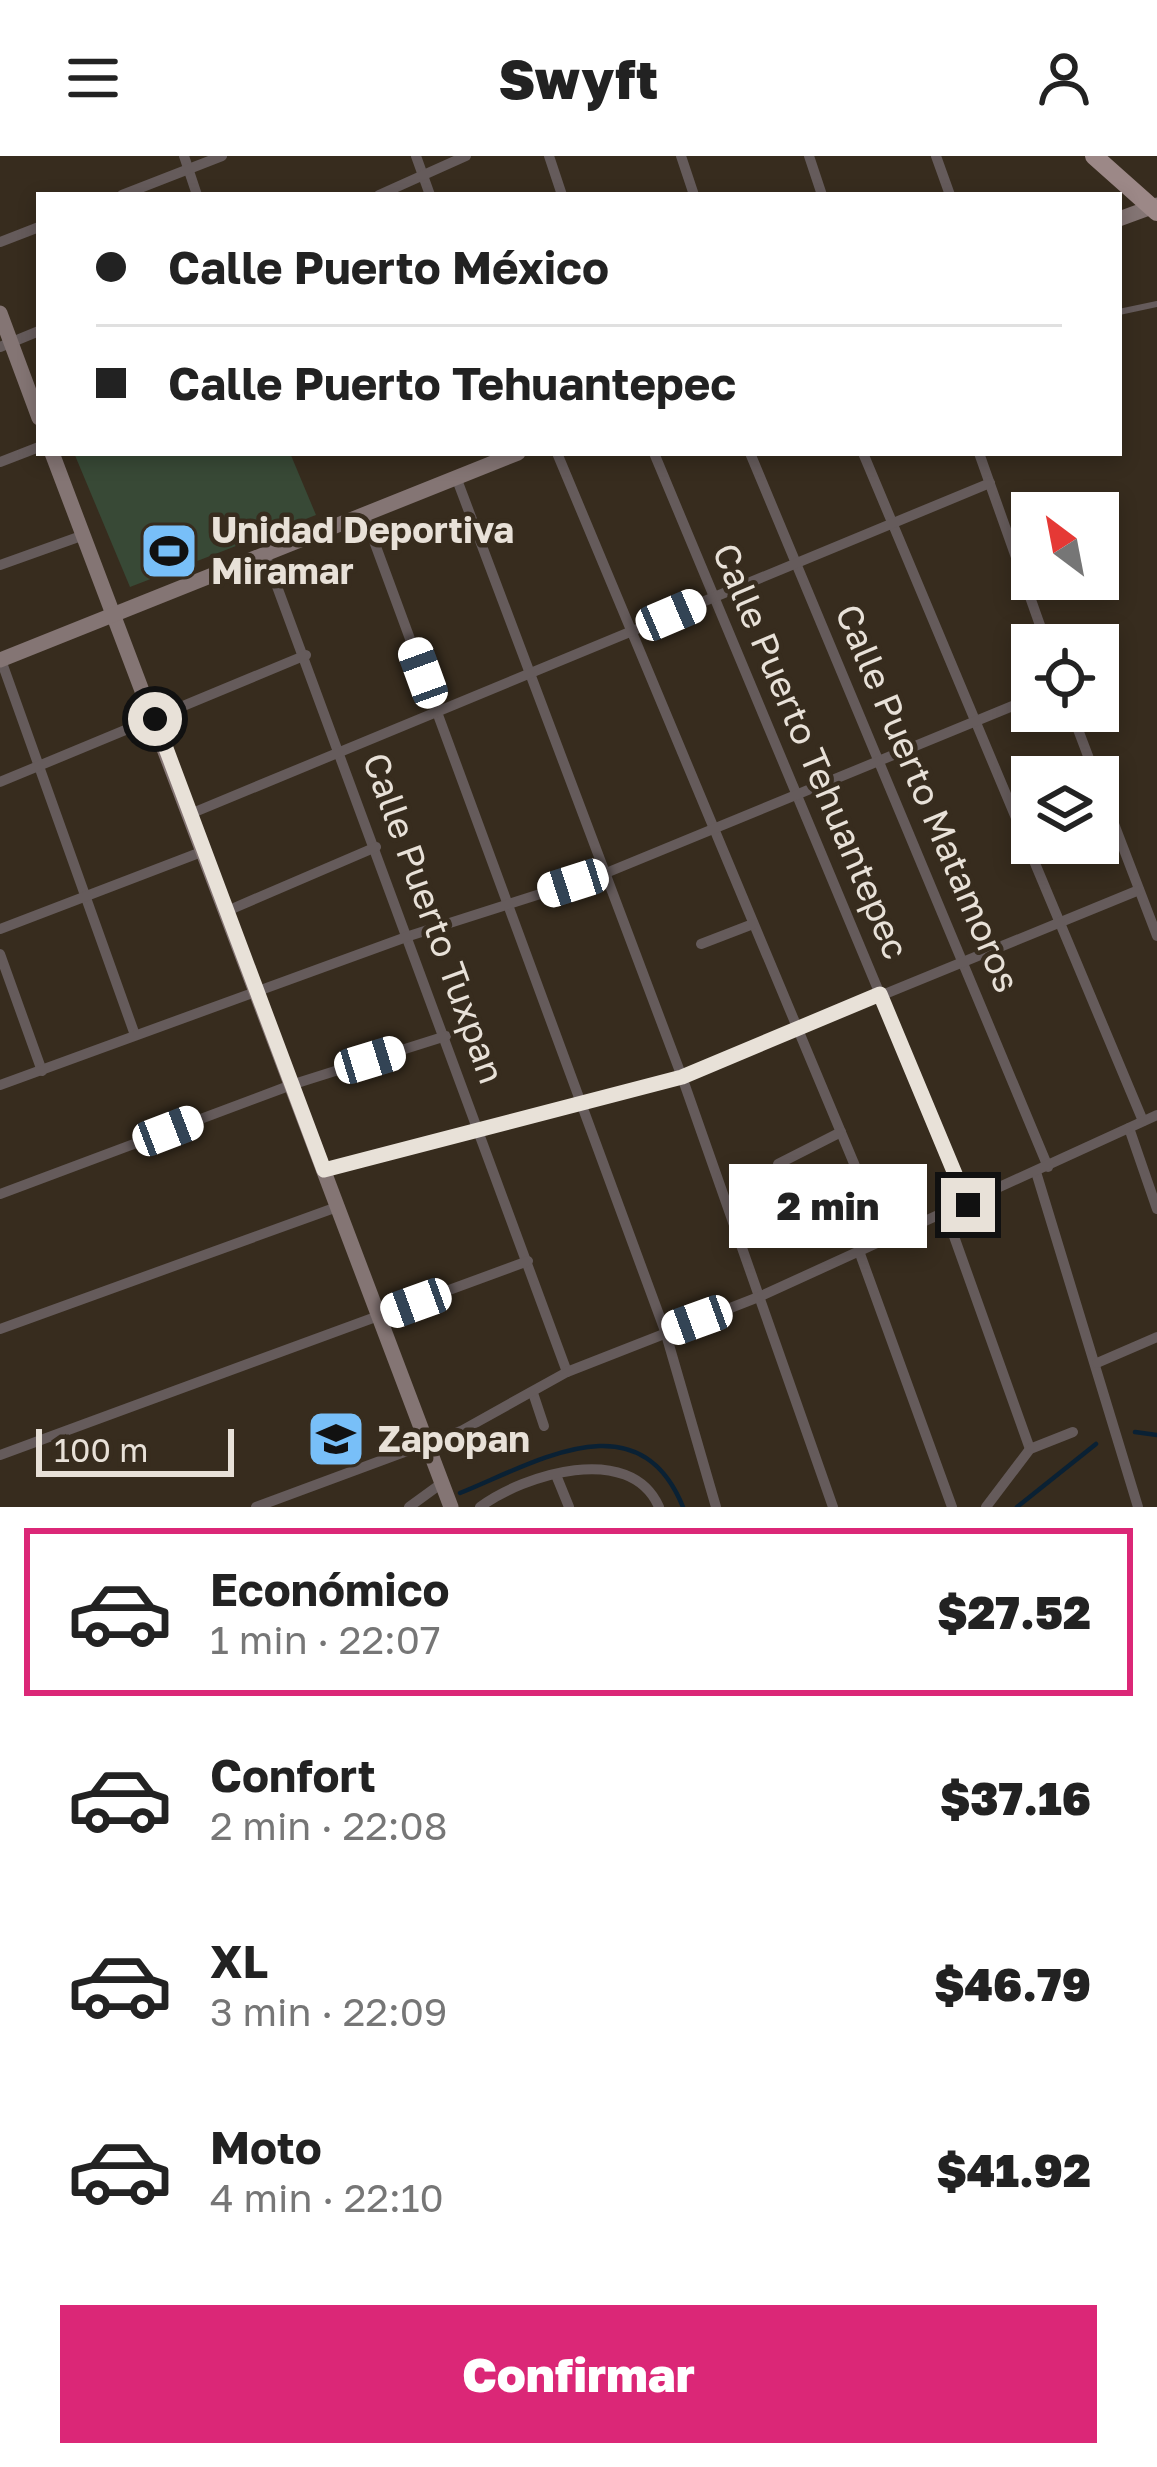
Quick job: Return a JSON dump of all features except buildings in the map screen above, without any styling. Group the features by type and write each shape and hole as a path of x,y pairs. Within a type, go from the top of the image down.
{"main road":[{"path":"1094,156 1155,208"}],"street":[{"path":"184,156 196,192"},
{"path":"130,192 222,156"},
{"path":"416,156 429,192"},
{"path":"386,192 466,156"},
{"path":"549,156 561,192"},
{"path":"681,156 693,192"},
{"path":"809,156 821,192"},
{"path":"936,156 949,192"},
{"path":"1122,218 1155,208"},
{"path":"0,242 36,228"},
{"path":"0,313 5,345 36,412"},
{"path":"5,345 36,332"},
{"path":"0,462 36,448"},
{"path":"53,456 451,1507"},
{"path":"135,1035 1,660 509,456"},
{"path":"558,456 886,1240"},
{"name":"Calle Puerto Tehuantepec","path":"656,456 968,1205"},
{"name":"Calle Puerto Matamoros","path":"751,456 963,958 1042,1169 1120,1457 1138,1507"},
{"path":"864,456 1143,1121"},
{"path":"980,456 1040,624"},
{"path":"456,477 682,1077 833,1507"},
{"path":"190,814 990,483"},
{"path":"364,514 665,1331 716,1507"},
{"path":"0,566 84,535"},
{"name":"Calle Puerto Tuxpan","path":"265,554 567,1372"},
{"path":"0,782 306,655"},
{"path":"0,1085 409,936 606,873 1011,707"},
{"path":"1119,838 1157,936"},
{"path":"227,911 376,847"},
{"path":"0,929 204,851"},
{"path":"324,1170 682,1077 963,958 1139,890"},
{"path":"701,944 753,924"},
{"path":"0,954 42,1071"},
{"path":"0,1194 294,1084 446,1036"},
{"path":"256,1507 428,1444 567,1372 760,1296 1157,1115"},
{"path":"1129,1128 1157,1209"},
{"path":"778,1164 841,1132"},
{"path":"0,1329 337,1207"},
{"path":"946,1214 1030,1449"},
{"path":"859,1251 952,1507"},
{"path":"0,1456 528,1262"},
{"path":"1097,1363 1157,1337"},
{"path":"532,1393 544,1426"},
{"path":"986,1507 1030,1449 1073,1432"},
{"path":"480,1507 524,1482 556,1475 626,1473 645,1485 659,1507"},
{"path":"556,1475 568,1507"},
{"path":"409,1507 442,1483"}],"lane":[{"path":"1122,311 1157,304"}],"green space":[{"name":"Unidad Deportiva Miramar","path":"75,456 291,456 316,515 130,587"}],"waterway":[{"path":"1135,1432 1157,1435"},
{"path":"1017,1507 1096,1444"},
{"path":"460,1493 553,1455 613,1446 640,1454 664,1474 683,1507"}],"place":[{"name":"Unidad Deportiva Miramar","path":"169,551"},
{"name":"Zapopan","path":"336,1439"}],"route":[{"path":"155,719 324,1170 682,1077 880,994 968,1205"}]}
